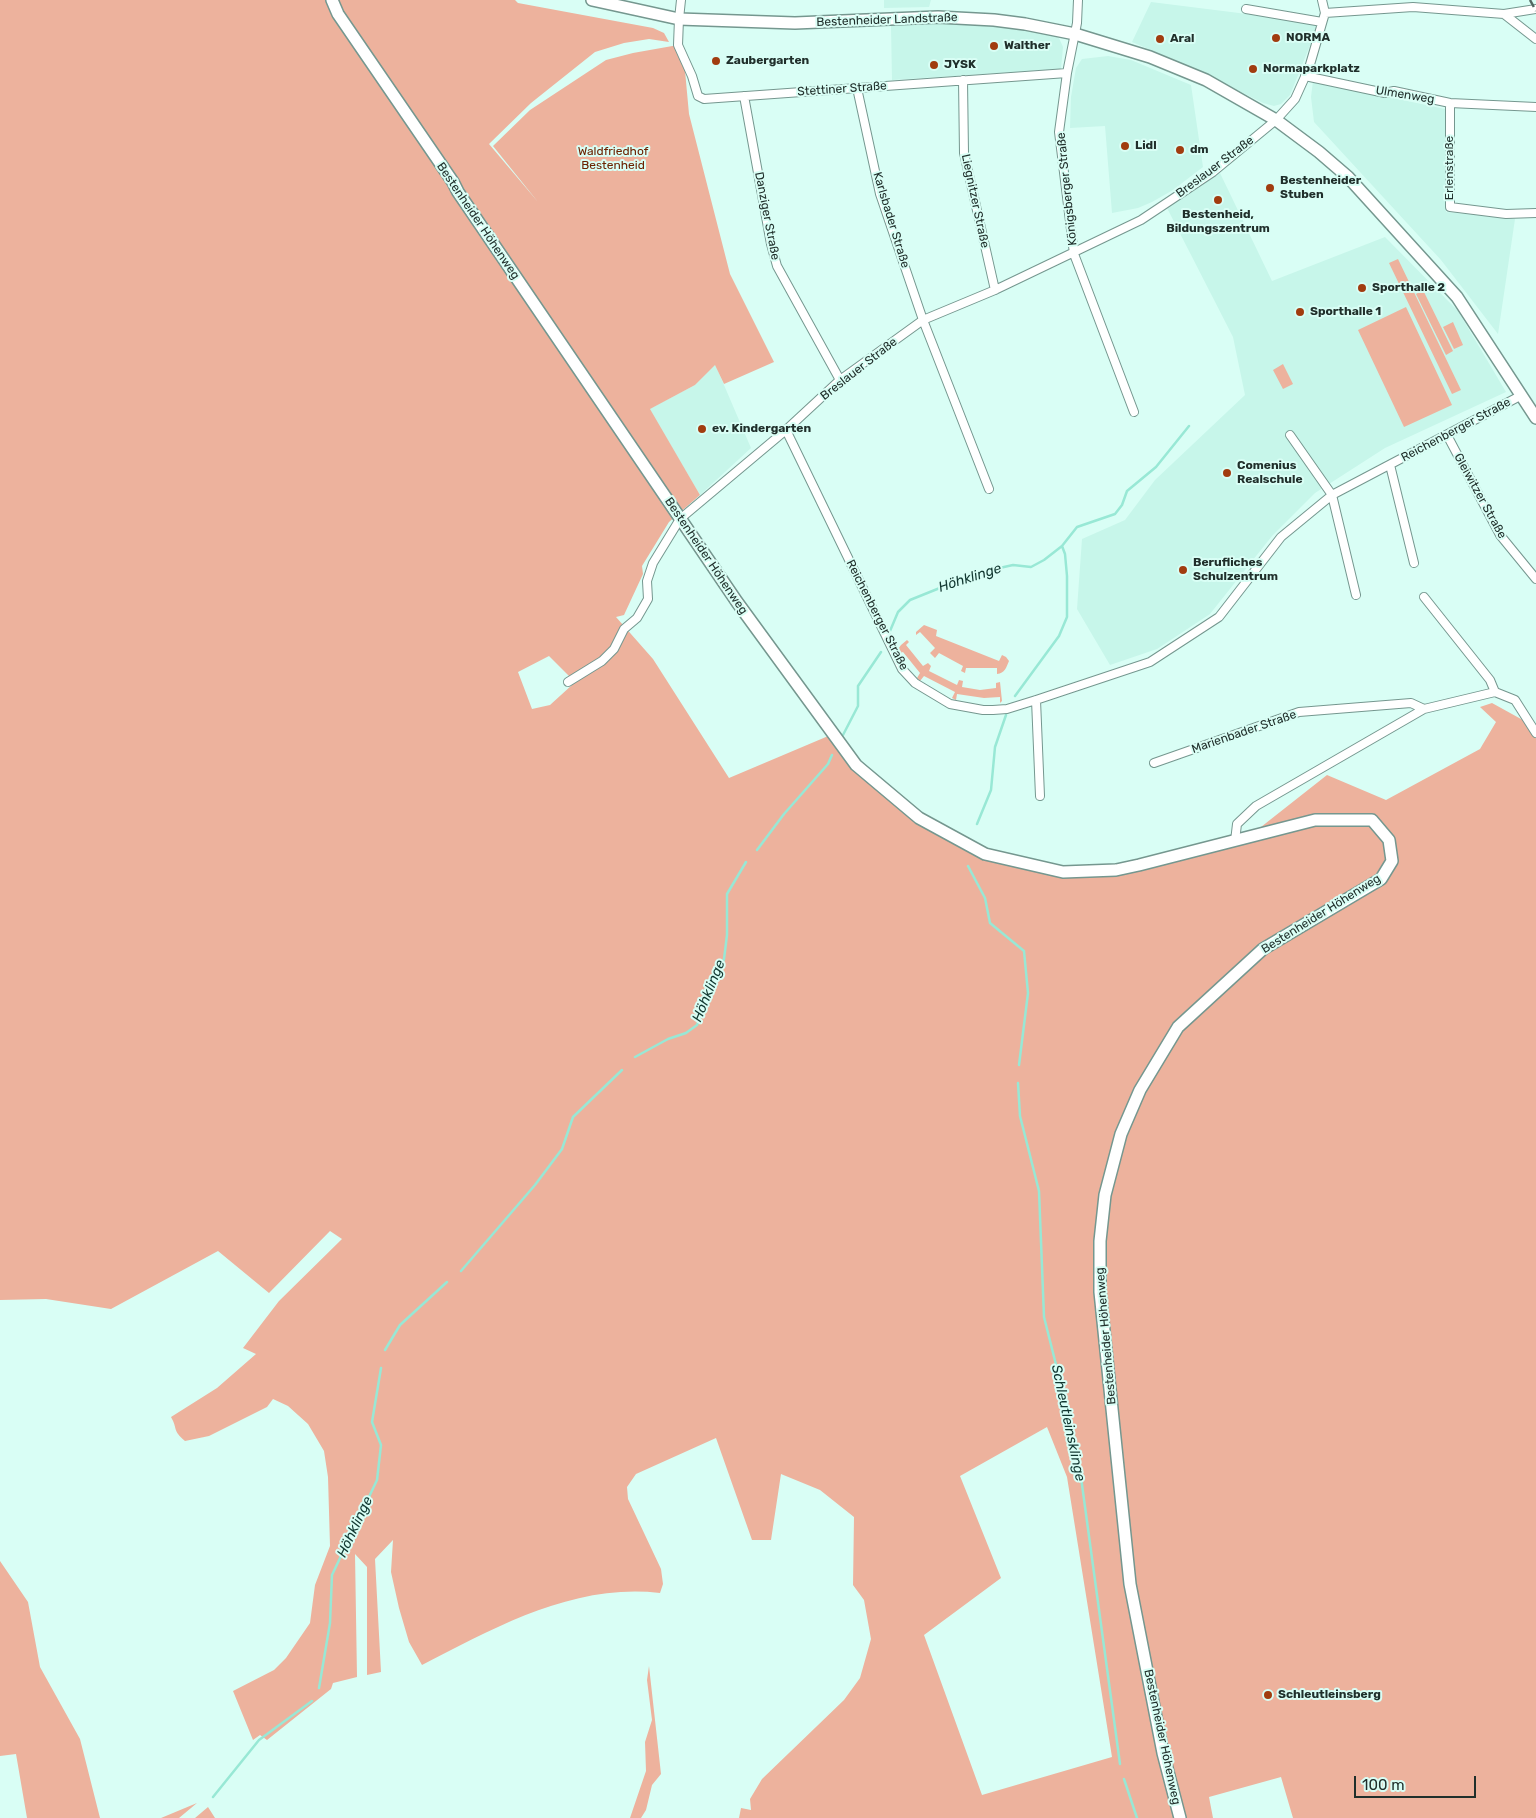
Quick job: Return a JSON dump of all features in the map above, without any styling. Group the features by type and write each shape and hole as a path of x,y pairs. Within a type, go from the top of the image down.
{"street":[{"name":"Bestenheider Höhenweg","path":"332,0 338,14 742,610 856,765 919,818 985,854 1063,872 1116,870 1175,857 1315,820 1372,820 1390,840 1392,860 1381,879 1263,949 1178,1028 1140,1090 1120,1134 1105,1195 1100,1241 1100,1292 1130,1584 1163,1753 1180,1818"},
{"name":"Bestenheider Landstraße","path":"592,0 679,19 795,23 960,17 1025,24 1074,34 1150,57 1206,80 1276,120 1348,177 1457,297 1536,418"},
{"path":"679,19 681,0"},
{"name":"Königsberger Straße","path":"1074,254 1059,132 1067,73 1079,11 1078,0"},
{"path":"1322,0 1325,13 1396,4 1504,14 1536,10"},
{"path":"1246,9 1322,22"},
{"name":"Breslauer Straße","path":"568,682 602,661 614,648 624,629 636,618 648,599 647,581 653,563 680,519 786,430 840,380 923,320 1074,254 1141,220 1213,172 1276,120 1295,99 1305,76 1325,13"},
{"path":"1504,14 1536,39"},
{"name":"Stettiner Straße","path":"679,19 678,45 692,76 698,96 704,99 1067,73"},
{"name":"Ulmenweg","path":"1305,76 1385,93 1394,91 1450,103 1536,107"},
{"name":"Liegnitzer Straße","path":"963,80 964,153 995,290"},
{"name":"Karlsbader Straße","path":"857,88 880,194 923,320"},
{"name":"Danziger Straße","path":"744,96 771,244 777,266 840,380"},
{"name":"Erlenstraße","path":"1450,103 1450,207 1506,214 1536,213"},
{"path":"1074,254 1134,412"},
{"path":"923,320 989,489"},
{"name":"Reichenberger Straße","path":"786,430 902,669 915,683 950,704 993,710 1007,709 1150,662 1219,618 1281,537 1332,495 1522,396"},
{"path":"1290,435 1332,495 1356,595"},
{"name":"Gleiwitzer Straße","path":"1446,435 1500,535 1536,579"},
{"name":"Reichenberger Straße","path":"1390,465 1414,563"},
{"path":"1424,597 1490,680 1495,692"},
{"path":"1235,841 1237,824 1256,806 1424,710 1495,692 1515,700 1536,733"},
{"path":"1036,700 1040,796"},
{"name":"Marienbader Straße","path":"1154,763 1298,712 1411,703 1424,710"}],"shaded area":[{"path":"884,0 931,0 929,7 884,8"},
{"path":"1151,2 1316,24 1315,33 1290,95 1281,104 1274,106 1263,103 1191,67 1132,42"},
{"path":"953,23 1012,28 1050,34 1059,38 1063,47 1061,69 892,80 891,26"},
{"path":"1108,56 1131,60 1191,85 1203,167 1173,190 1152,202 1138,208 1112,213 1105,126 1070,128 1071,97 1076,68 1082,59"},
{"path":"1313,81 1445,109 1446,212 1515,219 1498,334 1441,260 1314,122 1311,97"},
{"path":"1220,173 1272,281 1385,237 1458,311 1506,392 1385,448 1315,493 1272,536 1210,614 1157,649 1110,665 1077,609 1082,539 1125,520 1155,480 1245,395 1233,337 1167,208"},
{"name":"ev. Kindergarten","path":"715,364 751,448 700,495 649,409 695,385"}],"green space":[{"name":"Waldfriedhof Bestenheid","path":"0,0 515,0 518,3 653,28 664,33 669,42 649,39 624,43 595,52 531,103 489,144 538,202 493,146 530,110 606,60 678,45 684,60 689,114 730,274 774,362 724,384 715,365 695,385 650,409 700,495 669,522 642,566 643,574 624,615 616,617 653,659 729,778 833,734 856,765 919,818 985,854 1063,872 1116,870 1247,838 1327,775 1386,800 1480,749 1496,722 1480,707 1492,703 1530,724 1536,734 1536,1818 1293,1818 1281,1777 1209,1797 1213,1818 739,1818 741,1808 751,1810 750,1799 762,1779 844,1700 860,1678 871,1639 864,1600 853,1585 854,1517 820,1490 781,1474 771,1540 752,1540 716,1438 636,1474 627,1487 628,1499 661,1569 663,1584 660,1593 628,1592 566,1601 507,1623 422,1665 409,1642 399,1608 391,1572 393,1540 375,1559 381,1672 367,1675 367,1567 355,1554 357,1677 333,1683 331,1689 267,1740 260,1735 253,1740 233,1691 274,1670 286,1658 310,1623 315,1585 330,1546 328,1477 324,1451 308,1424 288,1406 273,1399 267,1407 209,1436 185,1441 177,1432 171,1417 217,1388 256,1354 243,1348 279,1301 342,1239 330,1231 269,1293 218,1251 111,1309 46,1299 0,1300","holes":["549,656 570,677 572,685 550,705 532,709 518,672","1047,1427 1067,1477 1112,1757 982,1795 924,1635 1001,1578 960,1476"]},
{"path":"1398,259 1461,390 1452,394 1389,263"},
{"path":"1423,290 1453,351 1446,355 1416,294"},
{"path":"1406,307 1452,405 1404,427 1358,330"},
{"path":"1453,322 1463,345 1454,349 1443,327"},
{"path":"1283,364 1293,384 1283,389 1273,370"},
{"path":"924,625 937,630 936,636 999,661 1002,655 1006,657 1009,661 1006,668 1002,673 997,674 997,668 966,668 965,673 961,671 963,666 939,653 935,658 930,653 935,648 920,632 916,635 916,632"},
{"path":"907,640 909,642 906,645 923,666 928,663 931,666 929,671 957,685 959,680 963,681 962,687 980,690 996,688 996,683 1000,682 1002,701 1000,703 1000,697 984,698 957,694 956,700 952,698 955,692 924,676 920,681 917,678 920,673 903,652 898,654 896,652"},
{"path":"0,1561 28,1602 40,1667 80,1739 100,1818 27,1818 16,1754 0,1756"},
{"path":"649,1666 661,1774 652,1785 646,1810 641,1818 630,1818 646,1771 645,1742 652,1720 647,1680"},
{"path":"197,1803 179,1818 161,1818"},
{"path":"208,1807 215,1818 195,1818"}],"waterway":[{"name":"Höhklinge","path":"890,631 898,612 910,600 977,573 1013,565 1031,567 1062,546 1077,527 1115,514 1122,505 1127,491 1156,467 1189,426"},
{"name":"Schleutleinsklinge","path":"1015,696 1059,636 1067,617 1067,576 1065,554 1062,546"},
{"name":"Höhklinge","path":"843,735 858,706 858,686 881,652"},
{"name":"Schleutleinsklinge","path":"977,824 991,790 995,747 1006,715"},
{"name":"Höhklinge","path":"757,850 784,814 828,764 832,755"},
{"name":"Höhklinge","path":"635,1057 668,1039 686,1033 697,1025 724,959 727,935 727,894 746,862"},
{"name":"Schleutleinsklinge","path":"968,866 985,898 990,923 1024,951 1028,993 1019,1065"},
{"name":"Höhklinge","path":"461,1271 535,1185 562,1149 573,1117 622,1070"},
{"name":"Schleutleinsklinge","path":"1018,1083 1020,1116 1039,1191 1044,1317 1077,1448 1120,1764"},
{"name":"Höhklinge","path":"385,1350 400,1325 447,1282"},
{"name":"Höhklinge","path":"319,1688 330,1623 332,1575 377,1480 381,1445 372,1422 381,1368"},
{"name":"Höhklinge","path":"213,1797 259,1740 312,1701"},
{"name":"Schleutleinsklinge","path":"1124,1779 1137,1818"}],"railway":[{"path":"1530,0 1536,11"}],"place":[{"name":"NORMA","path":"1276,38"},
{"name":"Aral","path":"1160,39"},
{"name":"Walther","path":"994,46"},
{"name":"Zaubergarten","path":"716,61"},
{"name":"JYSK","path":"934,65"},
{"name":"Normaparkplatz","path":"1253,69"},
{"name":"Lidl","path":"1125,146"},
{"name":"dm","path":"1180,150"},
{"name":"Bestenheider Stuben","path":"1270,188"},
{"name":"Bestenheid, Bildungszentrum","path":"1218,200"},
{"name":"Sporthalle 2","path":"1362,288"},
{"name":"Sporthalle 1","path":"1300,312"},
{"name":"ev. Kindergarten","path":"702,429"},
{"name":"Comenius Realschule","path":"1227,473"},
{"name":"Berufliches Schulzentrum","path":"1183,570"},
{"name":"Schleutleinsberg","path":"1268,1695"}]}
